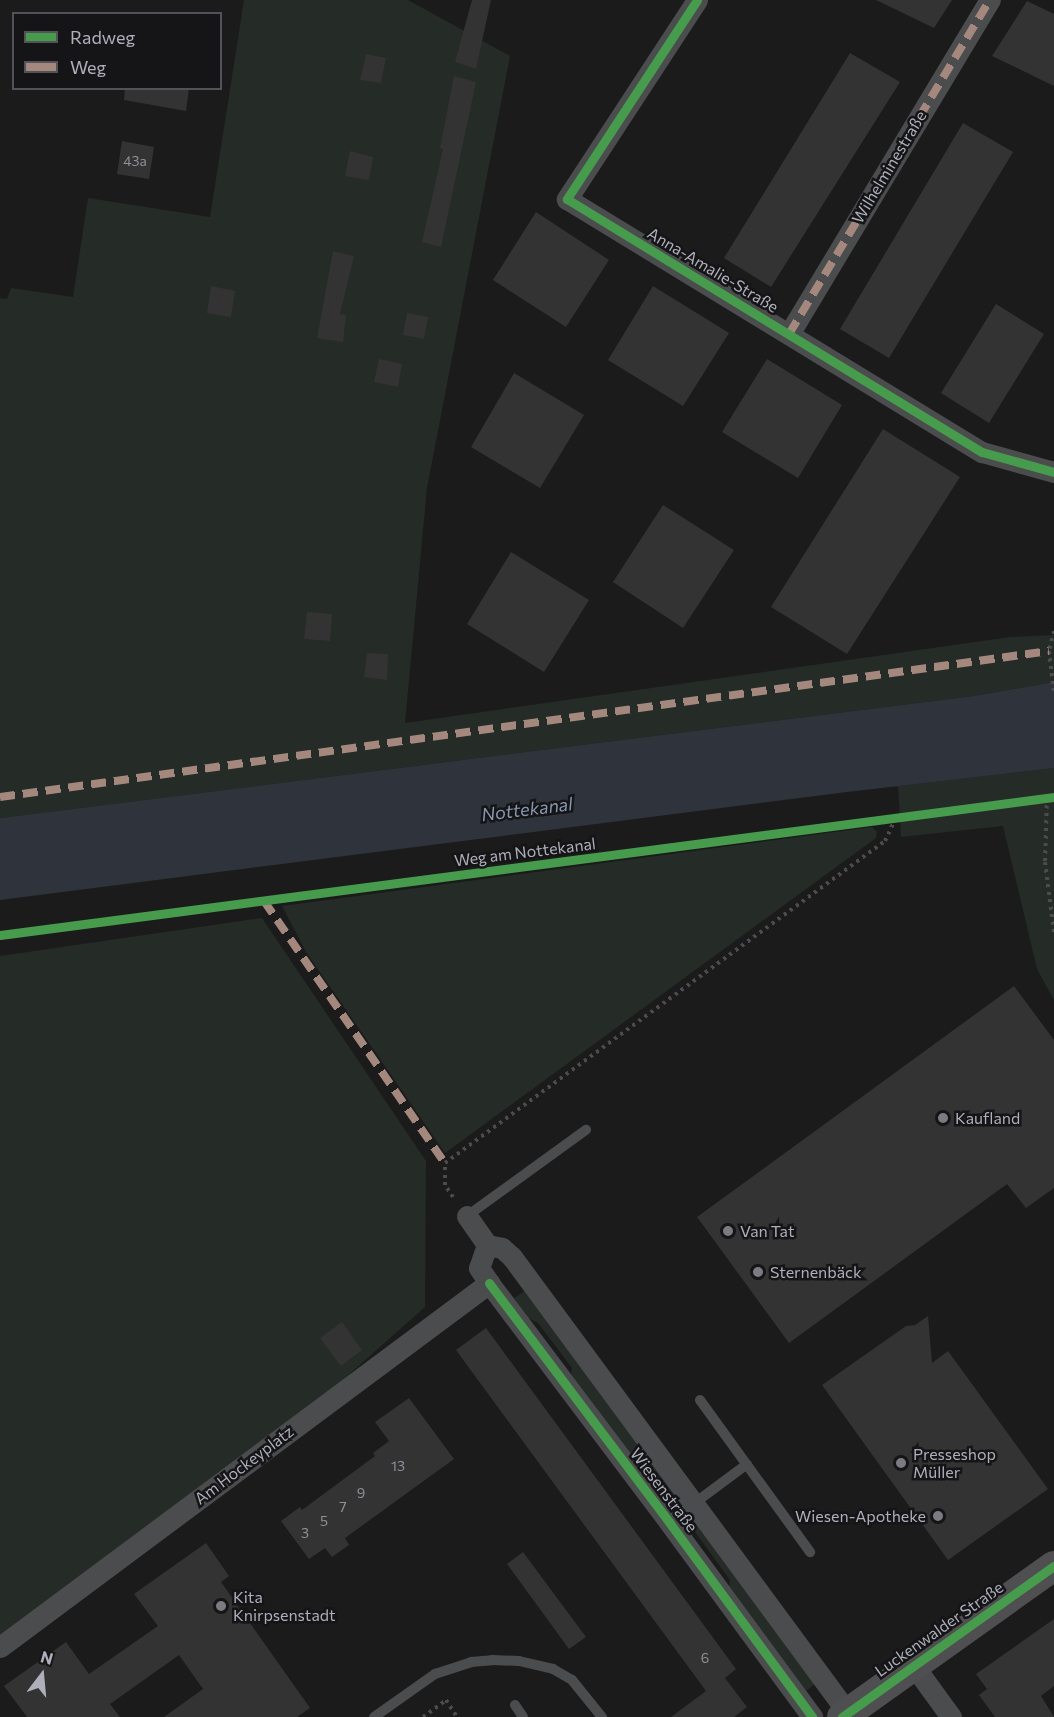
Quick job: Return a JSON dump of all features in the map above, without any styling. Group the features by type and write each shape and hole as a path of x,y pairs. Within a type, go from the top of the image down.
{"main road":[{"name":"Luckenwalder Straße","path":"845,1715 1054,1566"}],"street":[{"name":"Anna-Amalie-Straße","path":"697,0 567,199 982,452 1054,472"},
{"name":"Wilhelminestraße","path":"789,334 990,0"},
{"name":"Wiesenstraße","path":"467,1216 487,1245 502,1248 512,1257 695,1503 845,1715"},
{"name":"Wiesenstraße","path":"487,1245 479,1268 489,1283 812,1717"},
{"name":"Am Hockeyplatz","path":"0,1647 489,1283"},
{"path":"914,1666 951,1717"}],"lane":[{"path":"467,1216 586,1130"},
{"path":"700,1400 810,1552"},
{"path":"669,1522 747,1464"},
{"path":"374,1717 435,1674 471,1662 492,1660 519,1661 553,1669 572,1680 602,1717"},
{"path":"515,1705 523,1717"}],"path":[{"path":"1054,631 1051,650 1054,693"},
{"path":"1047,798 1045,862 1054,932"},
{"path":"467,1216 445,1185 445,1163 885,841 895,819"},
{"path":"423,1717 446,1700 458,1717"}],"shaded area":[{"path":"244,0 408,0 510,56 427,488 405,723 1010,637 1054,635 1054,682 974,696 0,818 0,298 7,299 11,288 73,297 88,198 210,217"},
{"path":"1054,768 1054,1000 1037,969 1003,826 901,837 898,786"},
{"path":"872,827 877,832 876,838 445,1153 306,952 282,906"},
{"path":"262,918 426,1161 425,1307 327,1394 0,1642 0,956"},
{"path":"528,1289 678,1497 668,1505 571,1374 572,1368 538,1323 528,1318 514,1298"},
{"path":"690,1514 815,1684 806,1691 729,1587 730,1580 687,1521"}],"water":[{"name":"Nottekanal","path":"1054,682 1054,768 847,792 0,900 0,818 974,696"}],"building":[{"path":"472,0 491,0 476,69 455,62"},
{"path":"876,0 952,0 934,28"},
{"path":"1027,1 1054,14 1054,86 992,56"},
{"path":"850,53 900,82 771,287 724,258"},
{"path":"366,54 386,58 381,83 360,80"},
{"path":"454,76 476,82 441,247 422,242 443,149 440,148"},
{"path":"125,90 189,90 186,111 124,100"},
{"path":"963,123 1013,152 889,358 840,329"},
{"path":"122,141 154,147 149,179 117,174"},
{"path":"350,151 373,157 369,180 345,176"},
{"path":"536,212 609,260 566,327 493,280"},
{"path":"333,251 354,256 340,314 346,315 343,342 317,338"},
{"path":"211,286 235,291 231,317 207,313"},
{"path":"653,286 729,333 683,406 608,360"},
{"path":"996,304 1044,334 989,423 941,393"},
{"path":"407,313 428,317 424,339 403,335"},
{"path":"379,359 402,364 398,387 374,382"},
{"path":"767,359 842,405 798,478 722,432"},
{"path":"514,373 584,415 540,488 471,447"},
{"path":"883,429 960,477 847,654 771,607"},
{"path":"663,505 734,550 683,628 613,582"},
{"path":"511,552 589,600 544,672 467,624"},
{"path":"307,612 332,614 330,641 304,639"},
{"path":"367,653 388,654 387,680 364,677"},
{"name":"Kaufland","path":"1014,986 1054,1040 1054,1188 1026,1208 1007,1184 789,1343 697,1217"},
{"path":"928,1316 932,1363 948,1351 1048,1489 948,1560 822,1385 906,1326 915,1325"},
{"path":"342,1322 362,1350 341,1366 320,1338"},
{"path":"486,1328 736,1669 725,1678 747,1707 734,1717 671,1717 706,1691 456,1350"},
{"path":"409,1398 454,1459 345,1538 349,1545 332,1557 325,1548 309,1559 281,1521 300,1507 302,1510 375,1456 373,1453 389,1441 375,1422"},
{"path":"206,1543 229,1576 221,1582 310,1708 297,1717 164,1717 203,1689 179,1655 110,1704 120,1717 27,1717 4,1686 66,1642 89,1674 158,1626 134,1594"},
{"path":"523,1552 586,1637 569,1649 507,1564"},
{"path":"1054,1619 1054,1686 1041,1696 1054,1717 995,1717 979,1695 987,1689 976,1674"}],"marked path":[{"path":"789,334 990,0"},
{"path":"0,797 1049,651"},
{"path":"264,901 445,1163"}],"cycle path":[{"path":"697,0 567,199 982,452 1054,472"},
{"name":"Weg am Nottekanal","path":"0,935 1054,797"},
{"path":"489,1283 812,1717"},
{"path":"842,1717 1054,1566"}],"place":[{"name":"Kaufland","path":"943,1118"},
{"name":"Van Tat","path":"728,1231"},
{"name":"Sternenbäck","path":"758,1272"},
{"name":"Presseshop Müller","path":"901,1463"},
{"name":"Wiesen-Apotheke","path":"938,1516"},
{"name":"Kita Knirpsenstadt","path":"221,1606"}]}
